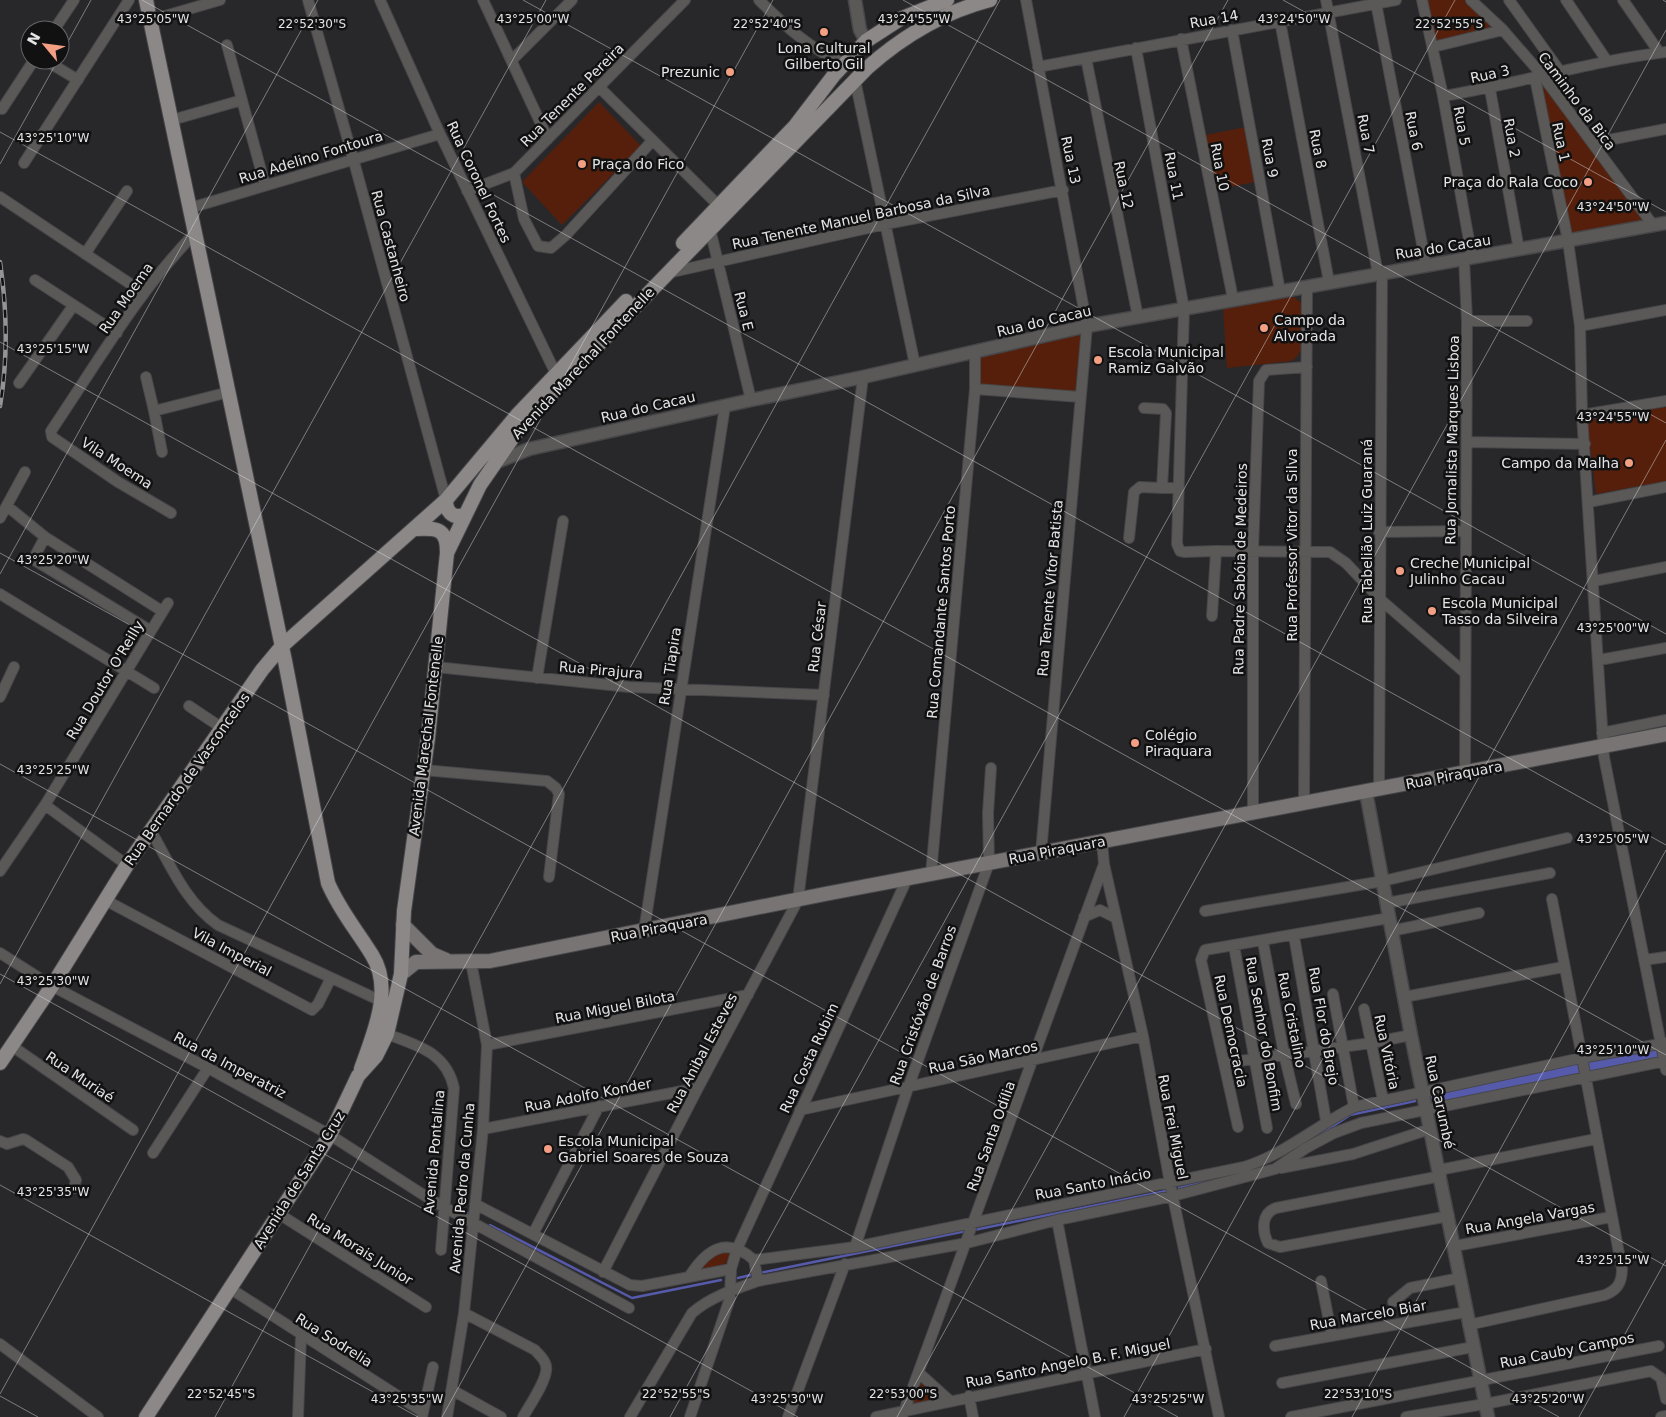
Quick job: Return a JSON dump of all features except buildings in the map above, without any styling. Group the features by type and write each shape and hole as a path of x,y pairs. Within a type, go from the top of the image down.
{"main road":[{"path":"146,0 282,646 328,883 340,909 372,955 382,995 373,1035 358,1076"},
{"name":"Avenida Marechal Fontenelle","path":"415,529 446,500 518,414 795,126 843,63 866,41 900,19 947,0"},
{"name":"Avenida Marechal Fontenelle","path":"403,926 424,770 447,553 464,515 494,463 518,430 666,274 855,80 907,36 960,8 990,0"},
{"path":"866,41 871,46 881,48 907,36"},
{"path":"446,500 447,510 450,513 458,517 464,515"},
{"path":"415,529 433,528 441,532 447,543 447,553"},
{"name":"Rua Bernardo de Vasconcelos","path":"0,1063 52,986 150,830 262,670 282,646 415,529"},
{"path":"262,670 275,668 288,676"},
{"name":"Rua Piraquara","path":"401,978 416,962 471,962 644,931 931,874 1465,773 1602,740 1666,734"},
{"name":"Rua Piraquara","path":"403,926 432,954 447,961"},
{"name":"Avenida de Santa Cruz","path":"146,1417 330,1135 358,1076 376,1056 387,1034 397,1001 401,978 403,926"}],"street":[{"path":"61,20 74,0"},
{"path":"24,164 129,0"},
{"path":"151,20 220,0"},
{"name":"Rua Castanheiro","path":"308,0 446,500"},
{"name":"Rua Coronel Fortes","path":"380,0 440,134 556,374"},
{"path":"483,0 548,139"},
{"path":"512,60 572,0"},
{"name":"Rua Tenente Pereira","path":"467,191 514,173 685,0"},
{"path":"758,0 792,31 819,51 843,63"},
{"path":"855,0 860,30 866,41"},
{"name":"Rua 13","path":"1026,0 1087,326"},
{"name":"Rua 7","path":"1326,0 1330,12 1380,273"},
{"name":"Rua 14","path":"1038,67 1396,0"},
{"name":"Rua 5","path":"1422,0 1443,96 1468,258"},
{"name":"Caminho da Bica","path":"1471,0 1503,30 1660,224"},
{"path":"1509,0 1559,70"},
{"path":"1566,0 1607,61"},
{"path":"1539,76 1559,70 1663,52 1623,0"},
{"name":"Rua 6","path":"1376,4 1426,265"},
{"name":"Rua 8","path":"1280,21 1330,282"},
{"name":"Rua 9","path":"1232,30 1280,291"},
{"path":"1433,47 1503,30"},
{"name":"Rua 10","path":"1181,39 1233,299"},
{"path":"227,45 265,185"},
{"name":"Rua 11","path":"1136,48 1184,309 1178,488 1178,548 1185,552 1216,551"},
{"name":"Rua 12","path":"1086,58 1138,317"},
{"path":"2,109 27,70"},
{"path":"62,70 78,80"},
{"name":"Rua 3","path":"1443,96 1490,89 1539,76"},
{"name":"Rua 1","path":"1539,76 1568,241 1580,326 1582,415 1599,660 1602,740 1664,1055"},
{"path":"855,80 915,365"},
{"path":"600,86 652,141 719,206"},
{"name":"Rua 2","path":"1490,89 1519,250"},
{"path":"172,120 242,100"},
{"path":"1593,143 1666,129"},
{"name":"Rua Adelino Fontoura","path":"190,208 353,158 440,134"},
{"path":"514,173 529,232 538,246 551,248 566,235 652,141"},
{"name":"Rua Tenente Manuel Barbosa da Silva","path":"666,274 718,260 886,224 1063,190"},
{"path":"85,254 128,191"},
{"path":"0,197 144,293"},
{"name":"Rua do Cacau","path":"494,463 529,450 1087,326 1660,224"},
{"name":"Rua E","path":"710,229 750,400"},
{"name":"Rua Moema","path":"51,434 144,293 178,250 196,232"},
{"name":"Rua Jornalista Marques Lisboa","path":"1465,773 1464,672 1468,258"},
{"name":"Rua Tabelião Luiz Guaraná","path":"1373,790 1381,600 1379,532 1380,273"},
{"path":"35,280 117,334"},
{"name":"Rua Professor Vitor da Silva","path":"1304,803 1307,286"},
{"path":"19,383 73,306"},
{"path":"1580,326 1666,310"},
{"path":"1467,321 1527,321"},
{"name":"Rua Tenente Vítor Batista","path":"1041,853 1087,326"},
{"name":"Rua Comandante Santos Porto","path":"931,874 974,389 975,352"},
{"name":"Rua Padre Sabóia de Medeiros","path":"1253,813 1253,551 1259,381 1266,370 1307,367"},
{"path":"146,377 162,452"},
{"name":"Rua César","path":"798,900 863,377"},
{"path":"974,389 1080,397"},
{"path":"154,411 229,392"},
{"path":"1582,415 1666,402"},
{"name":"Rua Tiapira","path":"644,931 724,406"},
{"path":"1144,408 1163,409 1166,413 1162,488"},
{"path":"518,430 522,444 529,450"},
{"name":"Vila Moema","path":"51,434 94,466 171,513"},
{"path":"1467,442 1584,444"},
{"path":"0,518 25,472"},
{"path":"1129,538 1134,492 1140,487 1178,488"},
{"path":"1589,502 1666,487"},
{"path":"7,506 46,537 36,554 36,561 151,631"},
{"path":"537,678 563,521"},
{"path":"1379,532 1465,531"},
{"name":"Rua Doutor O'Reilly","path":"0,871 45,805 165,607 46,537"},
{"path":"1212,616 1216,551 1330,552 1337,556 1381,600 1464,672"},
{"path":"1594,581 1666,567"},
{"path":"0,594 154,688"},
{"path":"1599,660 1666,648"},
{"path":"1,693 14,667"},
{"name":"Rua Pirajura","path":"436,667 680,690 824,695"},
{"path":"189,706 222,728"},
{"path":"1602,740 1666,720"},
{"name":"Rua Cristóvão de Barros","path":"854,1247 908,1088 989,863 988,813 992,768"},
{"path":"424,770 547,781 552,784 559,794 549,877"},
{"name":"Rua Carumbé","path":"1373,790 1389,918 1411,1036 1449,1216 1468,1324 1487,1411"},
{"path":"45,805 127,865"},
{"path":"150,830 189,897 206,917 218,925 330,978 382,995"},
{"path":"1205,911 1383,881 1567,838"},
{"name":"Rua Frei Miguel","path":"1102,842 1104,864 1142,1036 1171,1189 1219,1417"},
{"name":"Rua Santa Odília","path":"902,1415 1034,1060 1104,864"},
{"path":"1387,903 1550,873"},
{"name":"Rua Costa Rubim","path":"690,1417 731,1279 737,1249 906,879"},
{"path":"1468,1324 1613,1291 1622,1278 1622,1269 1563,967 1552,899"},
{"name":"Vila Imperial","path":"105,900 312,1010 318,1004 330,978"},
{"name":"Rua Anibal Esteves","path":"603,1272 798,900"},
{"path":"1084,917 1100,910 1116,918"},
{"path":"1392,931 1479,913"},
{"path":"1234,946 1389,918"},
{"name":"Rua Flor do Brejo","path":"1294,936 1326,1121"},
{"name":"Rua Cristalino","path":"1264,942 1284,1054 1296,1104"},
{"name":"Rua Democracia","path":"1234,946 1203,952 1201,960 1238,1127"},
{"name":"Rua Senhor do Bonfim","path":"1234,946 1267,1128"},
{"name":"Rua da Imperatriz","path":"0,953 52,986 330,1135 447,1208 629,1308"},
{"path":"1644,960 1666,957"},
{"name":"Avenida Pedro da Cunha","path":"447,1417 464,1313 471,1221 475,1204 483,1129 487,1045 471,962"},
{"path":"1404,997 1563,967"},
{"path":"1333,994 1354,1107"},
{"name":"Rua Miguel Bilota","path":"487,1045 748,995"},
{"name":"Rua Vitória","path":"1364,1010 1384,1100"},
{"name":"Avenida Pontalina","path":"387,1034 422,1048 436,1056 451,1074 454,1088 447,1208 441,1250"},
{"name":"Rua Sāo Marcos","path":"800,1110 1142,1036"},
{"path":"1225,1063 1411,1036"},
{"name":"Rua Muriaé","path":"12,1046 133,1130"},
{"path":"1425,1100 1581,1060 1664,1055"},
{"path":"1425,1100 1584,1075 1664,1055"},
{"path":"153,1153 208,1068"},
{"name":"Rua Adolfo Konder","path":"483,1129 698,1088"},
{"name":"Rua Santo Inácio","path":"754,1263 854,1247 1057,1220 1262,1162 1298,1141 1326,1121 1354,1107 1384,1100 1425,1100"},
{"name":"Rua Santo Inácio","path":"731,1279 758,1278 845,1264 971,1231 1275,1169 1306,1148 1349,1127 1425,1100"},
{"path":"533,1234 599,1106"},
{"path":"1275,1169 1353,1154 1430,1129"},
{"path":"0,1141 7,1144 23,1138 68,1167 76,1180 74,1188"},
{"path":"1449,1216 1280,1246 1268,1243 1264,1230 1267,1212 1276,1208 1596,1139"},
{"path":"475,1204 630,1285 642,1286 690,1277 731,1279"},
{"name":"Rua Morais Junior","path":"278,1214 426,1307"},
{"name":"Rua Angela Vargas","path":"1454,1246 1611,1217"},
{"path":"1057,1220 1095,1417"},
{"path":"690,1277 704,1255 713,1250 726,1247 737,1249 754,1263 758,1278"},
{"path":"788,1417 845,1264"},
{"path":"1392,1302 1410,1288 1460,1278"},
{"path":"630,1417 684,1322 699,1306 731,1279"},
{"path":"1320,1281 1332,1336"},
{"name":"Rua Sodrelia","path":"230,1289 423,1414"},
{"name":"Rua Marcelo Biar","path":"1275,1346 1466,1312"},
{"path":"464,1313 535,1350 543,1359 546,1366 546,1375 523,1417"},
{"path":"298,1417 301,1336"},
{"path":"0,1344 98,1417"},
{"path":"1282,1383 1473,1346"},
{"name":"Rua Cauby Campos","path":"1291,1417 1481,1382 1659,1346"},
{"name":"Rua Santo Angelo B. F. Miguel","path":"876,1417 902,1415 968,1396 1206,1349"},
{"path":"423,1414 432,1367"},
{"path":"1406,1417 1487,1411 1648,1372 1655,1372 1661,1378 1666,1399"},
{"path":"919,1373 950,1401"},
{"path":"452,1390 500,1417"},
{"path":"968,1396 973,1417"},
{"path":"1661,1417 1666,1416"}],"shaded area":[{"path":"1424,0 1466,0 1493,30 1437,44"},
{"name":"Praça do Rala Coco","path":"1543,80 1645,222 1570,239 1539,86"},
{"name":"Praça do Fico","path":"599,102 641,146 562,225 522,182"},
{"path":"1246,127 1255,182 1215,190 1205,135"},
{"name":"Campo da Alvorada","path":"1294,297 1305,306 1303,344 1297,356 1292,361 1227,368 1223,307"},
{"path":"1082,331 1075,392 980,385 981,353"},
{"name":"Campo da Malha","path":"1666,407 1666,481 1596,494 1587,419"},
{"path":"720,1251 733,1252 725,1264 699,1272 702,1263"},
{"path":"920,1381 935,1398 911,1406"}],"waterway":[{"path":"1429,1098 1666,1052"},
{"path":"1315,1138 1350,1115 1415,1101"},
{"path":"1179,1188 1238,1174"},
{"path":"974,1230 1166,1191"},
{"path":"462,1211 468,1213"},
{"path":"490,1225 632,1298 721,1280"},
{"path":"760,1273 966,1231"},
{"path":"738,1278 755,1274"}],"railway":[{"path":"0,262 6,334 0,406"}],"place":[{"name":"Lona Cultural Gilberto Gil","path":"824,32"},
{"name":"Prezunic","path":"730,72"},
{"name":"Praça do Fico","path":"582,164"},
{"name":"Praça do Rala Coco","path":"1588,182"},
{"name":"Campo da Alvorada","path":"1264,328"},
{"name":"Escola Municipal Ramiz Galvão","path":"1098,360"},
{"name":"Campo da Malha","path":"1629,463"},
{"name":"Creche Municipal Julinho Cacau","path":"1400,571"},
{"name":"Escola Municipal Tasso da Silveira","path":"1432,611"},
{"name":"Colégio Piraquara","path":"1135,743"},
{"name":"Escola Municipal Gabriel Soares de Souza","path":"548,1149"}]}
